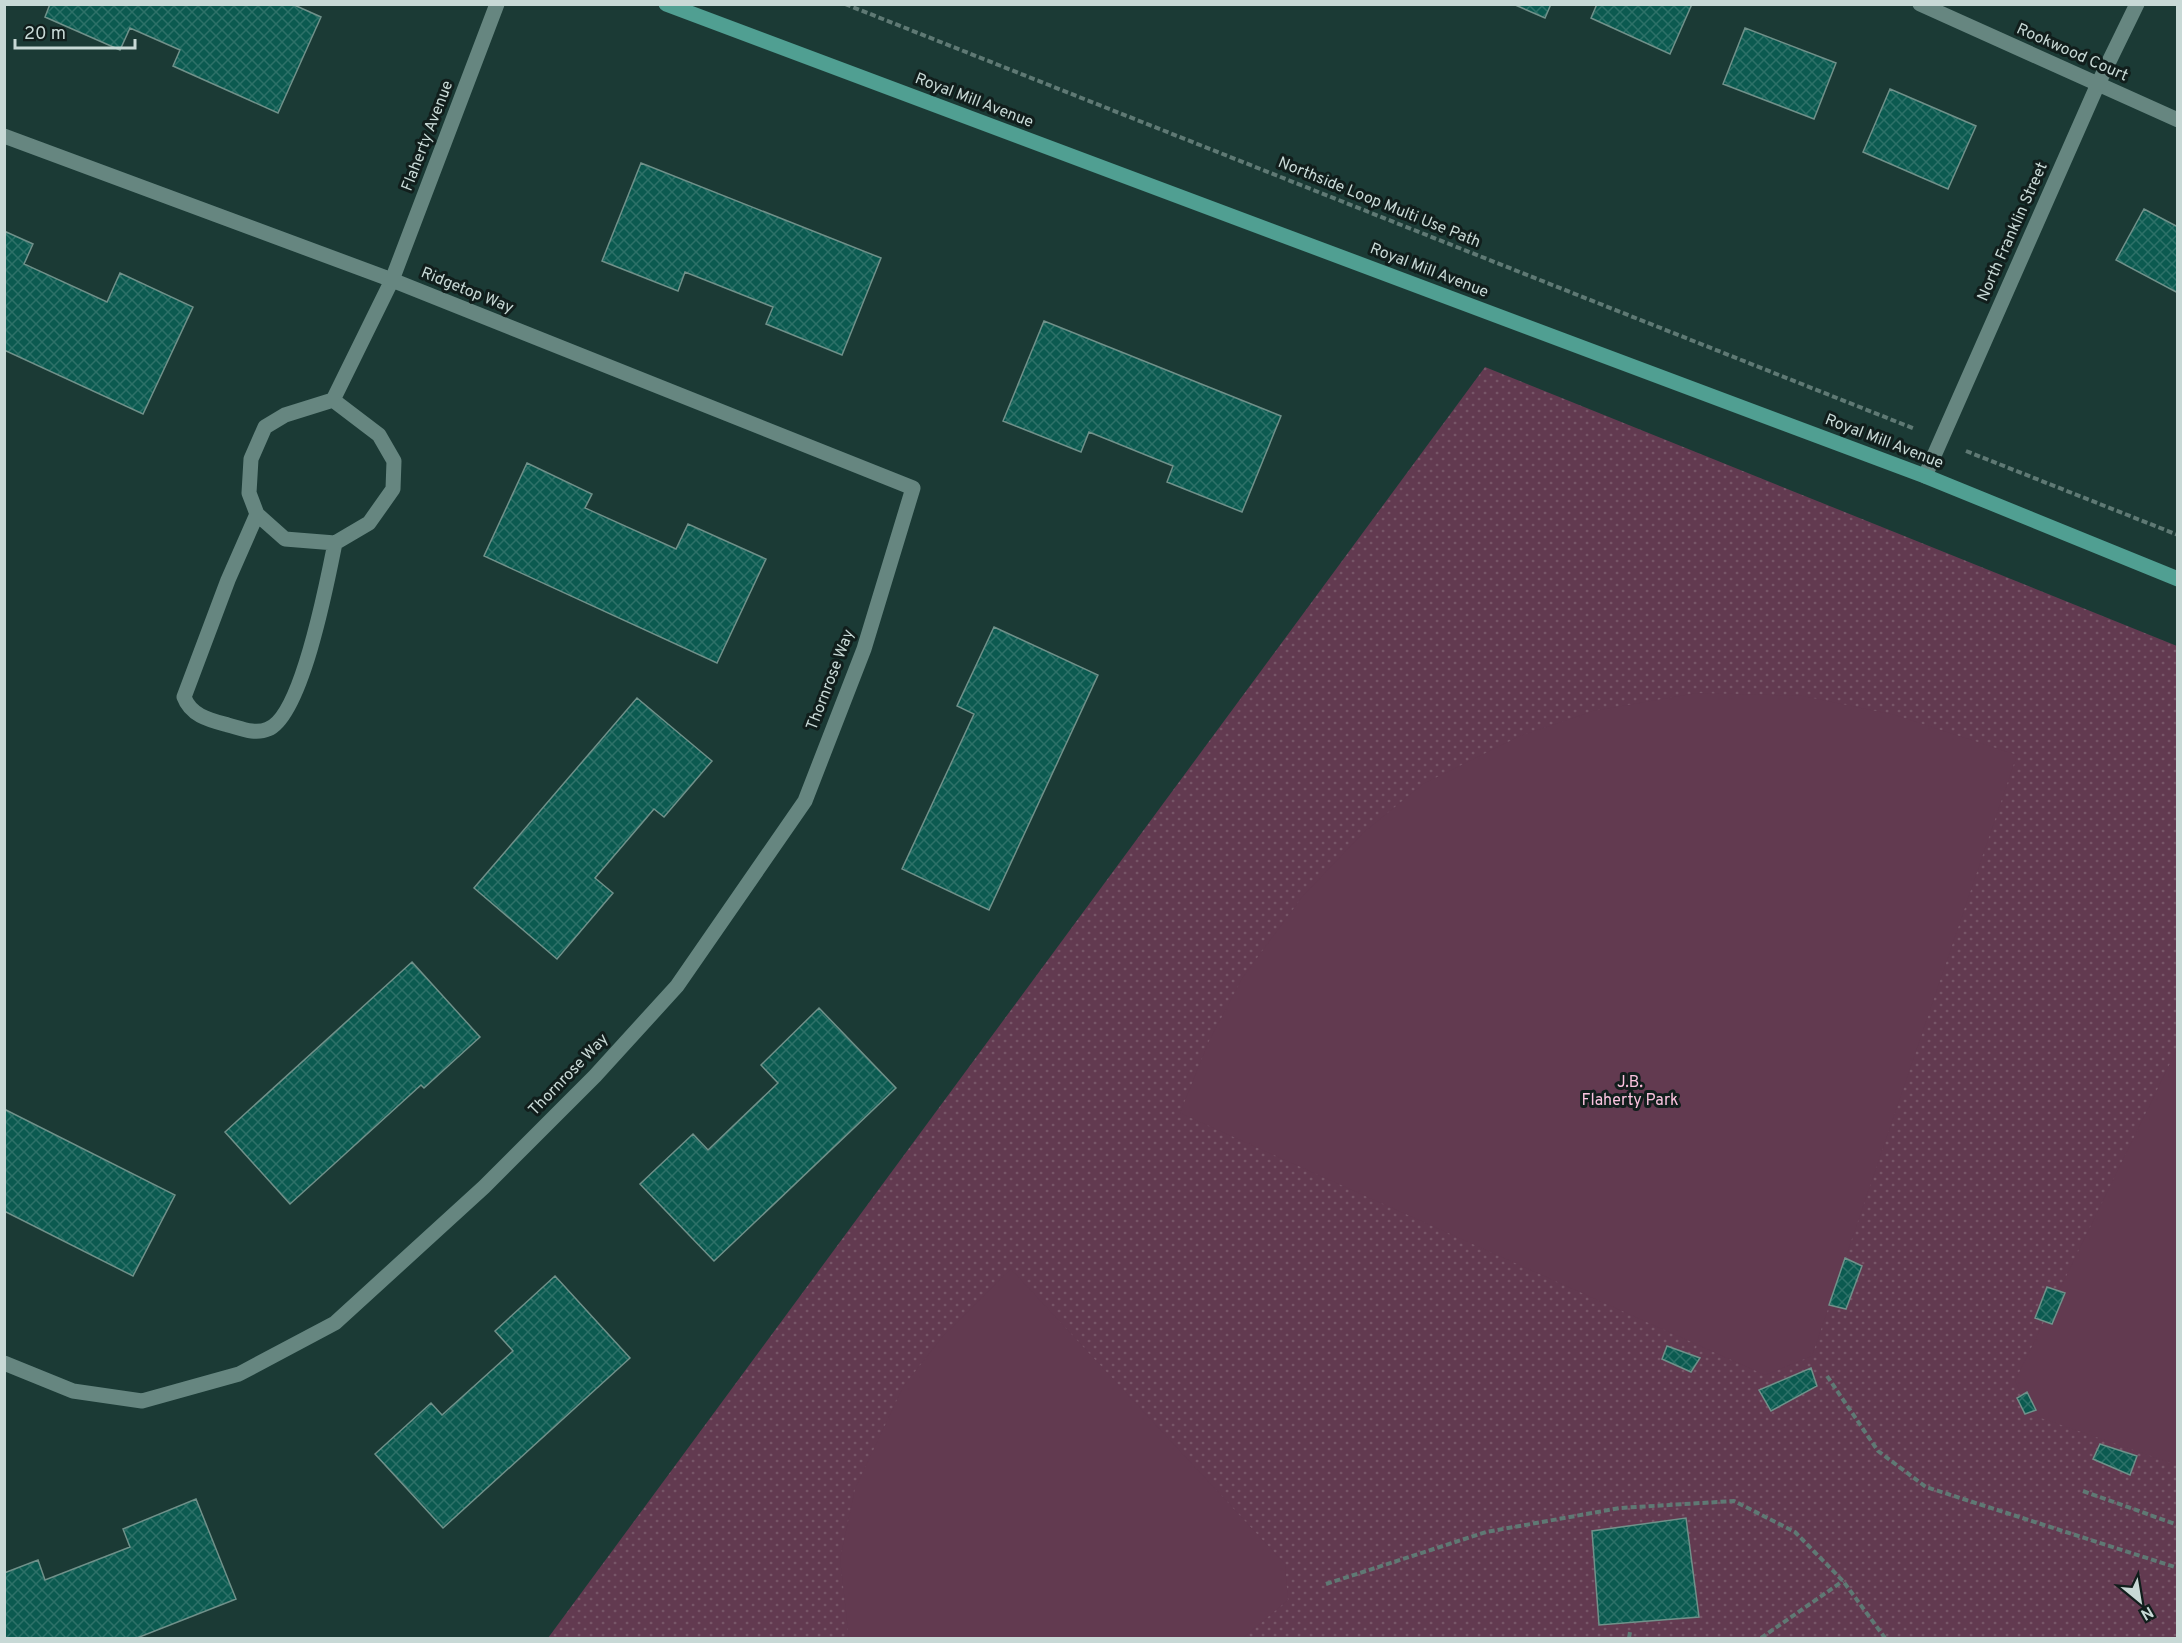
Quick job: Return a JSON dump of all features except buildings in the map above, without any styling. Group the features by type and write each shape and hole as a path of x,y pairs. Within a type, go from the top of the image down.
{"main road":[{"name":"Royal Mill Avenue","path":"666,4 1925,476 2178,579"}],"street":[{"name":"Flaherty Avenue","path":"333,400 392,280 497,4"},
{"name":"Rookwood Court","path":"1920,4 2178,120"},
{"name":"North Franklin Street","path":"1925,476 2098,84 2137,4"},
{"name":"Ridgetop Way","path":"4,136 392,280 913,488"},
{"path":"333,400 379,435 394,461 393,489 369,524 335,543 285,539 257,514 249,493 251,459 265,427 285,415 333,400"},
{"name":"Thornrose Way","path":"4,1363 73,1391 142,1401 239,1374 335,1323 484,1187 595,1076 677,986 805,801 864,649 913,488"},
{"path":"257,514 228,580 184,697 188,708 208,720 256,732 269,729 278,721 292,698 320,621 335,543"}],"path":[{"name":"Northside Loop Multi Use Path","path":"845,4 1904,425"},
{"path":"1972,453 2178,535"},
{"path":"1827,1376 1878,1451 1926,1487 2178,1568"},
{"path":"2083,1491 2178,1526"},
{"path":"1326,1584 1486,1533 1620,1508 1734,1501 1795,1532 1843,1581 1885,1638"},
{"path":"1761,1638 1843,1581"},
{"path":"1629,1638 1630,1632"}],"green space":[{"name":"J.B. Flaherty Park","path":"1485,367 2177,646 2177,1638 548,1638"},
{"path":"1697,693 1803,696 1895,715 2017,755 1812,1356 1765,1375 1180,1113 1209,1041 1243,977 1302,897 1363,833 1423,784 1520,736 1593,711"},
{"path":"2177,1049 2177,1465 2032,1415 2015,1381"},
{"path":"1011,1269 1285,1564 1288,1600 1243,1638 849,1638 840,1559 855,1489 903,1387 943,1336"}]}
